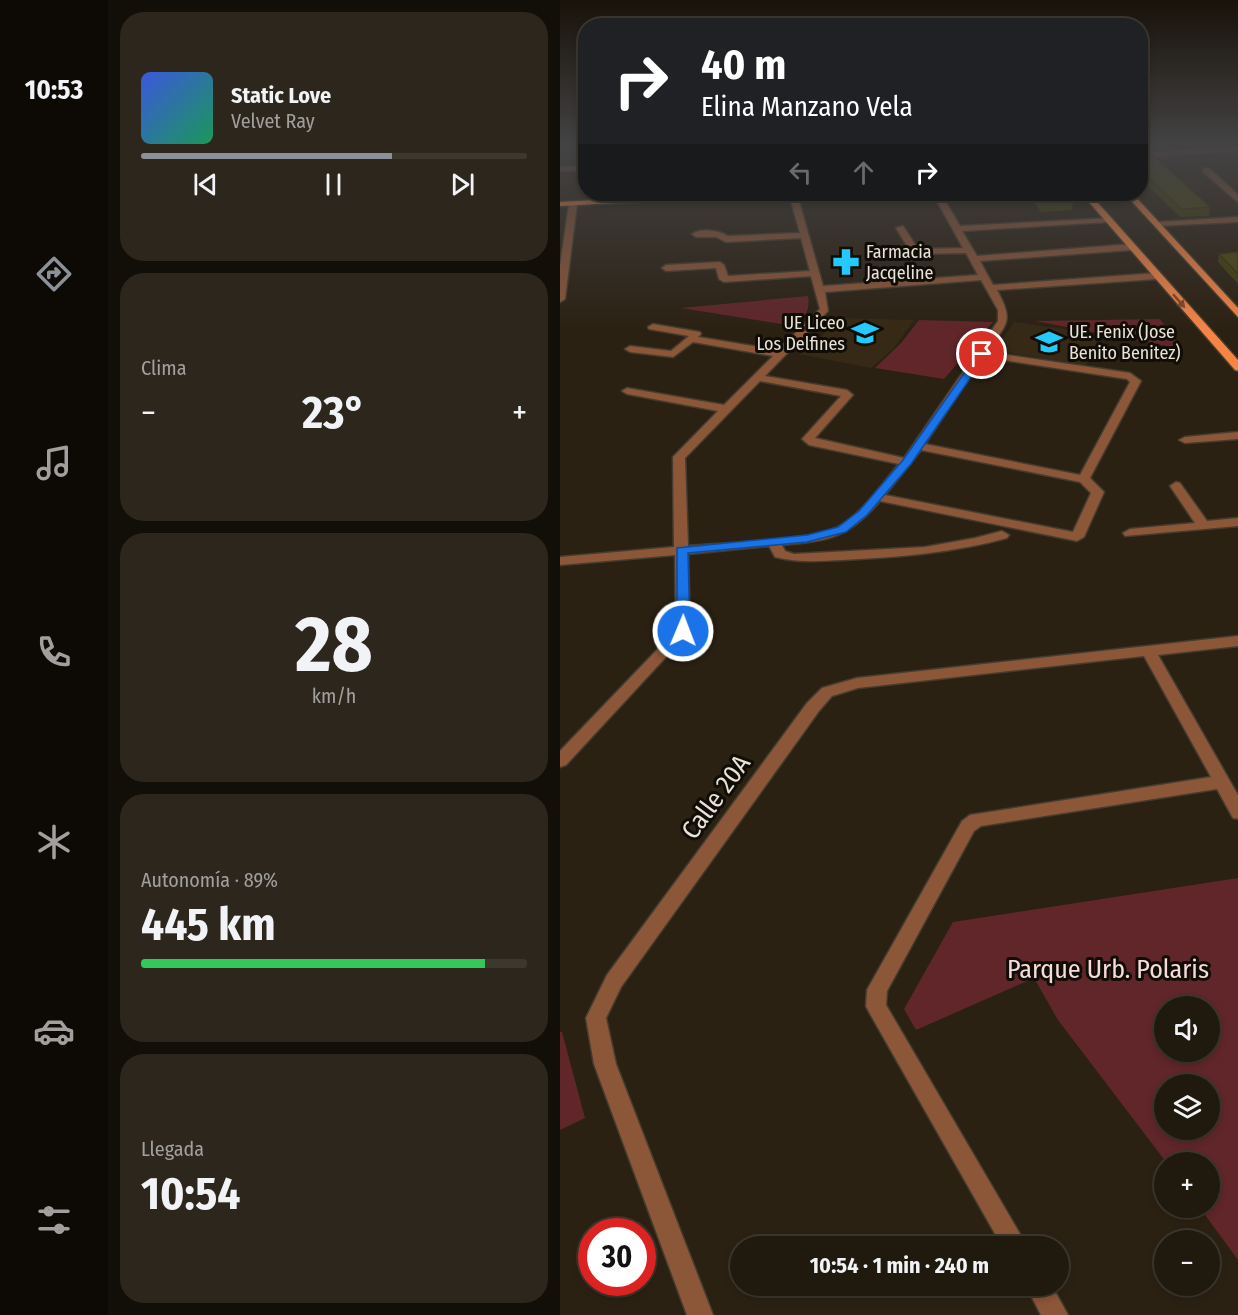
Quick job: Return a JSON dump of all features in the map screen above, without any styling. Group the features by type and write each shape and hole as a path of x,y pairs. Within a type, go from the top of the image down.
{"main road":[{"path":"1098,207 1238,368"},
{"path":"1142,207 1237,312"}],"street":[{"path":"560,299 573,207"},
{"path":"560,761 566,746 683,631 679,457 760,378 823,312 821,289 797,207"},
{"path":"560,561 774,543 807,538 842,530 863,513 907,462 1003,321 1003,310 945,207"},
{"path":"1158,224 1238,219"},
{"path":"957,229 1109,220"},
{"path":"900,228 915,252 972,254 1132,247"},
{"path":"696,234 718,234 726,239 805,235"},
{"path":"666,268 720,265 724,279 816,273"},
{"path":"991,288 1157,276"},
{"path":"821,289 984,277"},
{"path":"630,349 673,354 696,334 653,327"},
{"path":"691,339 782,354"},
{"path":"982,354 1130,376 1136,381 1084,478"},
{"path":"760,378 843,392 848,395 808,439 813,443 907,462"},
{"path":"627,391 728,409"},
{"path":"1185,440 1238,435"},
{"path":"877,497 1077,537 1098,492 1084,478 918,446"},
{"path":"1176,486 1203,525"},
{"path":"1130,533 1238,522"},
{"path":"774,543 780,554 794,558 943,549 1002,536"},
{"name":"Calle 20A","path":"700,1315 605,1064 596,1018 614,981 813,707 827,692 857,683 1238,641"},
{"path":"1149,652 1238,813"},
{"path":"1009,1236 876,1006 877,990 968,826 976,820 1222,782"},
{"path":"1044,1296 1055,1315"}],"shaded area":[{"path":"836,318 914,320 894,348 871,368 799,354 822,336"},
{"name":"UE. Fenix (Jose Benito Benitez)","path":"1014,322 1092,333 1098,347 1085,366 995,350"}],"green space":[{"path":"808,296 806,313 802,320 794,326 681,308"},
{"path":"1160,319 1182,349 1035,321"},
{"path":"919,320 993,322 944,379 875,368 901,343"},
{"name":"Parque Urb. Polaris","path":"1238,878 1238,1260 1220,1235 1220,1230 1216,1230 1207,1218 1220,1218 1220,1152 1158,1152 1058,1020 1034,978 916,1030 904,1009 953,922"},
{"path":"560,1032 562,1032 585,1118 560,1130"}],"building":[{"path":"1238,252 1238,274 1219,254"}],"place":[{"name":"Farmacia Jacqeline","path":"846,262"},
{"name":"UE Liceo Los Delfines","path":"865,333"},
{"name":"UE. Fenix (Jose Benito Benitez)","path":"1049,342"}],"route":[{"path":"683,631 682,550 774,543 842,530 863,513 907,462 982,354"}]}
